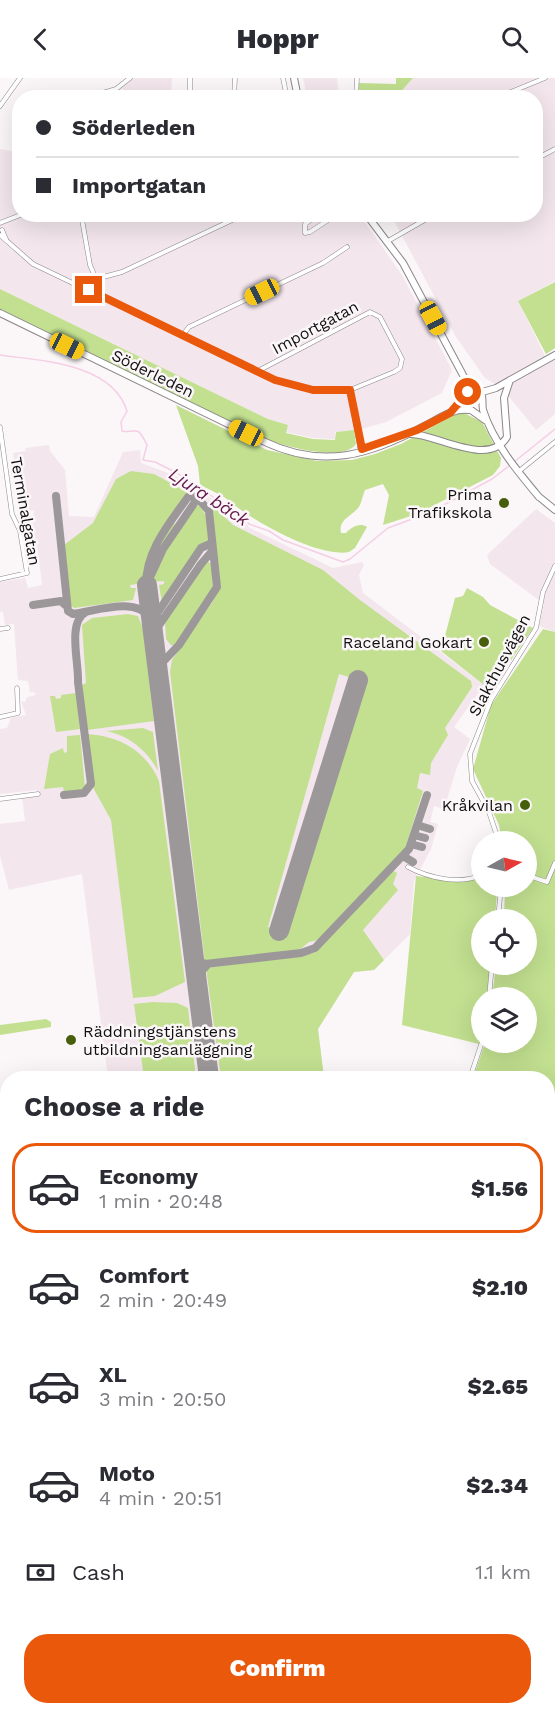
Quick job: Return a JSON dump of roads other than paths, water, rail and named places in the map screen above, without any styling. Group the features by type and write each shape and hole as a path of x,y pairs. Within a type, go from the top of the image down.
{"main road":[{"path":"372,222 386,239"},
{"path":"376,222 408,272 464,376 477,392 500,445"},
{"name":"Söderleden","path":"0,313 279,449 308,456 335,457 385,447 450,413 471,410"},
{"path":"464,396 496,388 555,356"},
{"path":"464,376 464,405 484,418 511,464 530,490 555,510"},
{"path":"414,432 479,450 500,445 507,437 504,398 510,380"},
{"path":"471,410 483,403 496,388"},
{"name":"Söderleden","path":"450,413 464,396"},
{"path":"511,464 539,497"}],"street":[{"path":"0,106 20,78"},
{"path":"113,90 130,78"},
{"path":"515,90 544,78"},
{"path":"82,222 90,265 96,279"},
{"path":"89,290 96,279 122,272 230,222"},
{"path":"308,222 305,224 305,233 325,222"},
{"path":"386,239 419,222"},
{"name":"Importgatan","path":"1,228 12,247 33,264 256,372 296,387 327,391 350,390 394,372 402,364 397,347 380,317 374,312 256,372"},
{"path":"182,336 189,327 323,263 347,247"},
{"path":"350,390 360,451"},
{"name":"Terminalgatan","path":"0,427 12,511 21,534 27,573 0,579"},
{"path":"519,472 555,442"},
{"name":"Slakthusvägen","path":"495,831 489,812 472,781 470,754 491,700 536,628 543,592 555,566"},
{"path":"0,629 8,628"},
{"path":"0,717 18,713 17,688"},
{"path":"0,799 38,794"},
{"path":"537,878 547,882 555,863"},
{"path":"408,867 422,874 448,879 471,878"},
{"path":"472,1071 478,1053"}],"waterway":[{"name":"Ljura bäck","path":"0,355 74,367 107,383 119,395 127,411 121,422 122,431 138,432 147,445 143,460 155,462 177,473 242,514 249,524 269,531 283,540 343,562 350,559 388,528 431,512 492,479 510,465"},
{"name":"Ljura bäck","path":"514,462 555,429"}],"place":[{"name":"Prima Trafikskola","path":"504,503"},
{"name":"Raceland Gokart","path":"484,642"},
{"name":"Kråkvilan","path":"525,805"},
{"name":"Räddningstjänstens utbildningsanläggning","path":"71,1040"}]}
